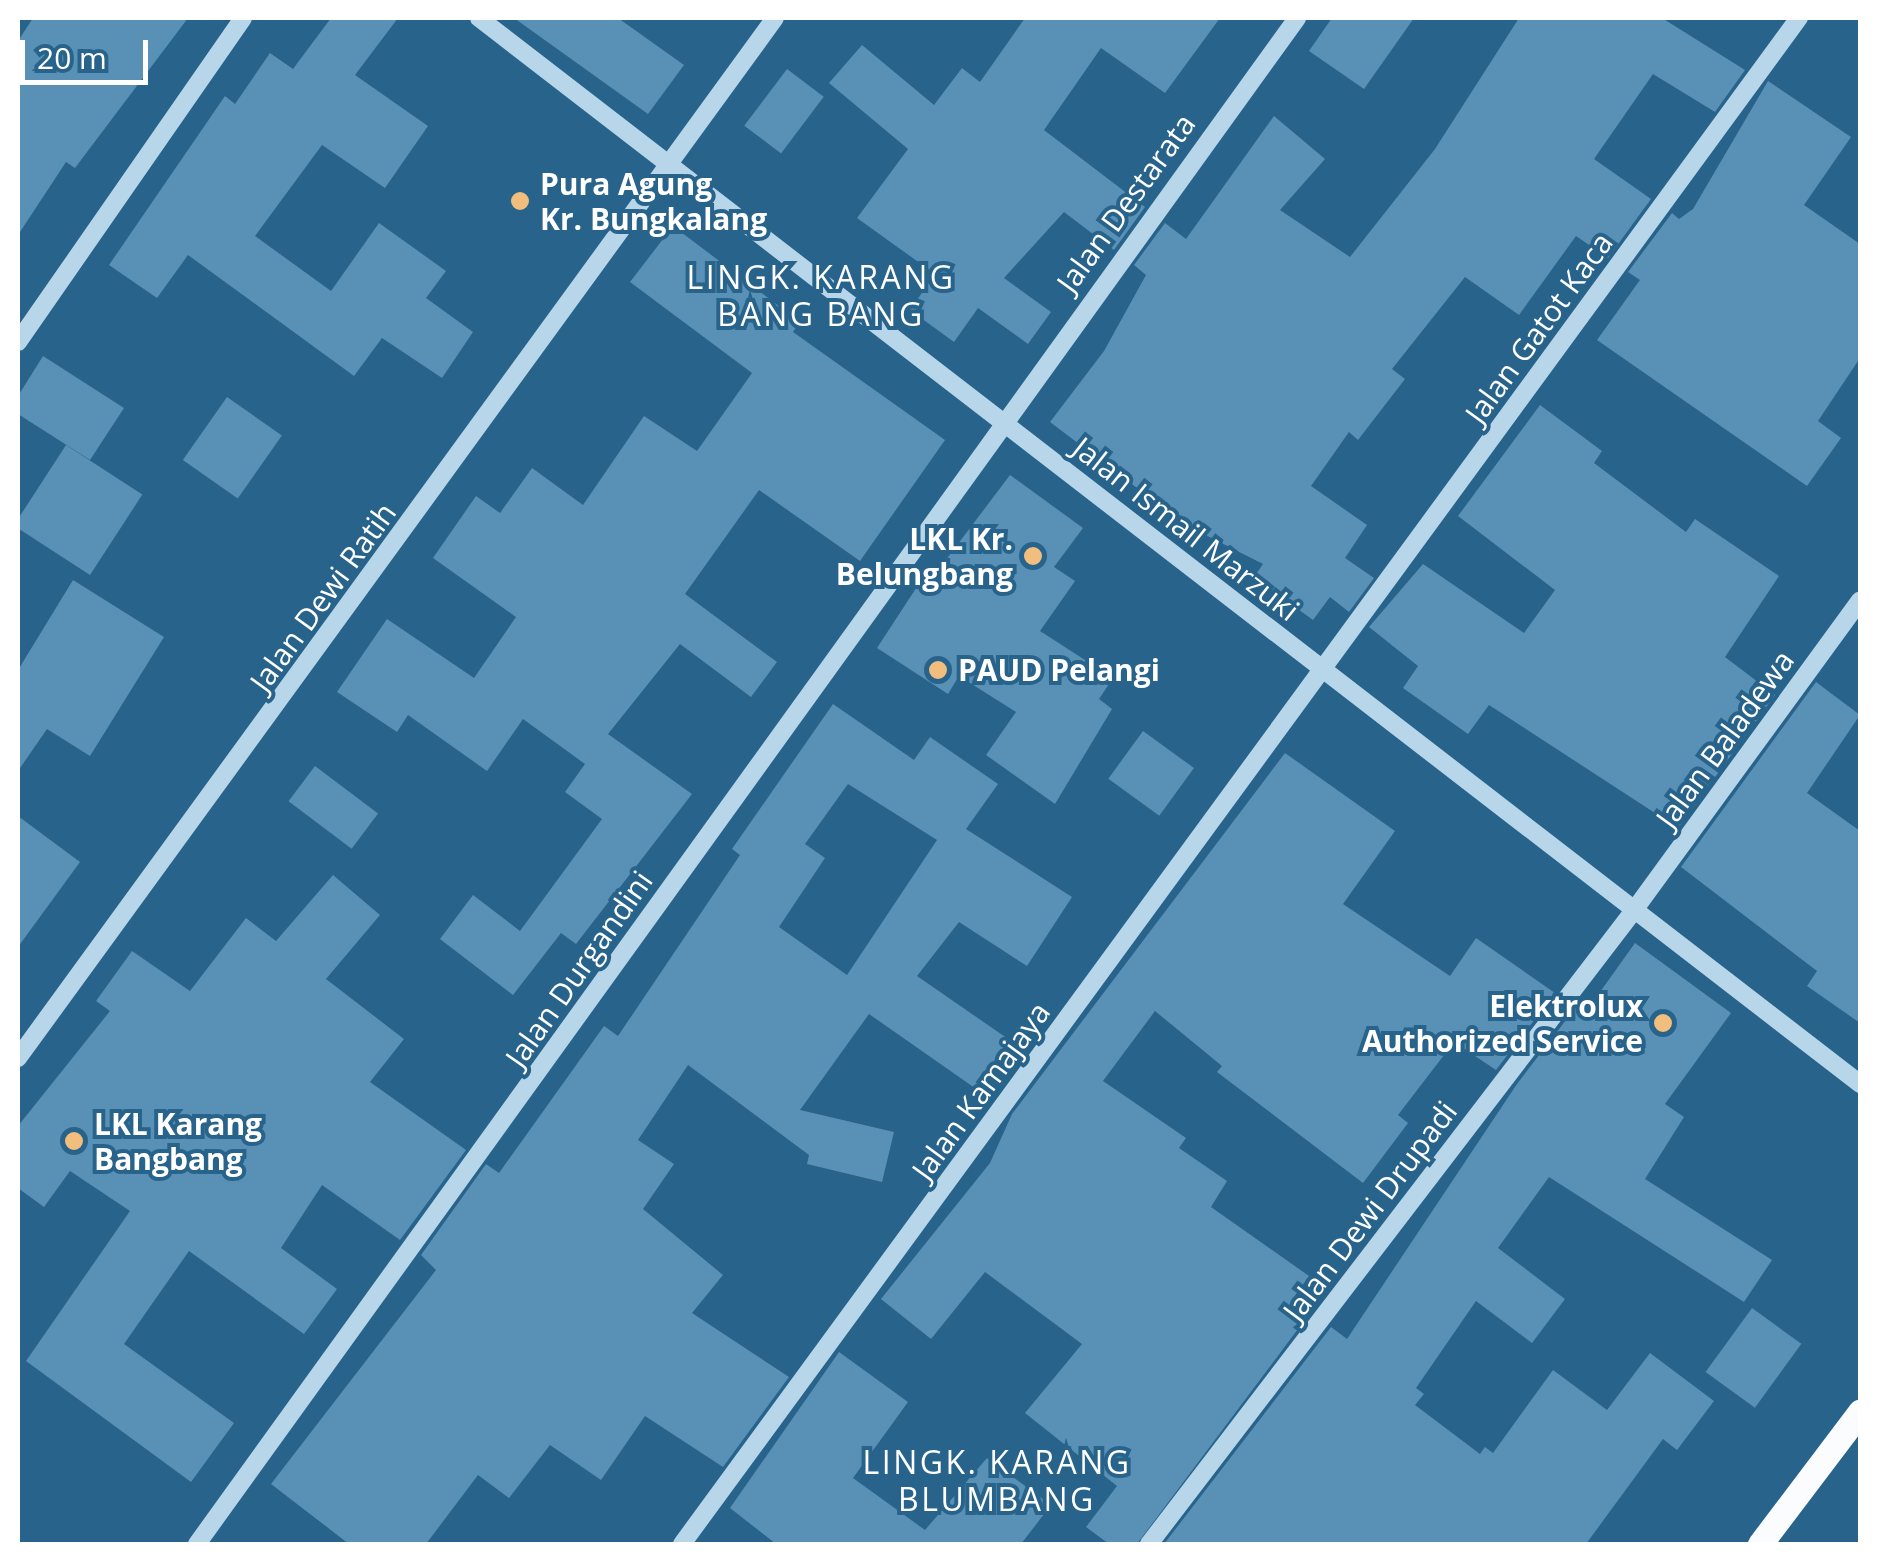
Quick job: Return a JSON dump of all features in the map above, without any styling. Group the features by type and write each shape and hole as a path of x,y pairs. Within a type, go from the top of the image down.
{"main road":[{"path":"1760,1544 1860,1412"}],"street":[{"path":"18,342 243,18"},
{"name":"Jalan Ismail Marzuki","path":"479,18 1860,1084"},
{"name":"Jalan Dewi Ratih","path":"18,1058 671,166 775,18"},
{"name":"Jalan Destarata","path":"1000,421 1297,18"},
{"name":"Jalan Gatot Kaca","path":"1324,671 1799,18"},
{"name":"Jalan Durgandini","path":"197,1544 1000,421"},
{"name":"Jalan Baladewa","path":"1634,911 1860,600"},
{"name":"Jalan Kamajaya","path":"682,1544 1324,671"},
{"name":"Jalan Dewi Drupadi","path":"1149,1544 1634,911"}],"building":[{"path":"33,18 188,18 75,168 66,162 18,235 18,41"},
{"path":"331,18 398,18 355,75 428,126 385,188 322,145 255,236 331,291 379,223 446,271 426,298 473,332 442,378 382,338 354,376 188,255 157,298 109,265 225,96 235,104 270,53 293,69"},
{"path":"514,18 618,18 684,65 648,114"},
{"path":"1025,18 1220,18 1165,93 1101,48 1044,130 1145,207 1114,250 1064,212 1004,278 1051,312 1028,344 978,308 954,342 910,310 935,274 857,218 908,149 829,83 862,45 934,105 962,68 980,82"},
{"path":"1332,18 1414,18 1364,89 1309,51"},
{"path":"1519,18 1662,18 1745,70 1715,112 1653,74 1594,159 1651,199 1608,258 1576,236 1519,315 1465,277 1392,369 1405,379 1358,440 1349,432 1311,486 1367,525 1345,558 1374,578 1349,612 1330,597 1313,620 1254,577 1263,564 1150,507 1153,500 1050,422 1104,351 1146,275 1134,265 1165,223 1186,239 1274,116 1325,159 1280,210 1350,257 1435,149"},
{"path":"787,69 824,97 781,153 744,126"},
{"path":"1768,81 1851,137 1804,205 1860,244 1860,358 1818,421 1841,438 1807,486 1597,340 1640,280 1628,272 1672,213 1679,219 1693,209"},
{"path":"673,226 800,322 793,332 945,440 860,561 759,490 685,594 777,662 751,697 680,644 608,734 692,794 576,944 561,933 513,995 440,939 473,895 520,931 602,819 565,792 585,764 523,719 487,771 408,715 397,732 337,692 387,619 474,678 516,617 433,558 476,496 500,513 532,468 583,505 644,416 697,451 752,373 630,282"},
{"path":"43,356 124,408 90,460 18,414 18,396"},
{"path":"227,397 282,435 238,499 183,460"},
{"path":"1540,405 1602,451 1594,463 1686,532 1695,519 1779,576 1725,657 1775,695 1678,828 1489,705 1468,734 1403,688 1418,666 1369,627 1423,564 1524,633 1555,590 1458,516"},
{"path":"66,445 142,495 90,575 18,528 18,519"},
{"path":"1010,475 1083,528 1054,567 1075,581 1040,631 1113,678 1099,699 1112,709 1055,804 986,755 1016,712 959,676 948,694 877,648 924,576 933,577"},
{"path":"73,580 164,637 90,756 47,729 18,771 18,670"},
{"path":"1816,682 1860,715 1807,793 1860,831 1860,1023 1807,986 1817,971 1681,867"},
{"path":"833,704 914,760 930,737 998,784 966,829 1072,897 1027,966 959,922 917,976 1027,1052 992,1100 869,1014 800,1110 894,1132 882,1182 807,1164 809,1155 688,1065 638,1140 674,1164 643,1209 723,1275 692,1313 789,1377 723,1467 645,1416 601,1480 550,1445 509,1498 478,1475 426,1544 349,1544 271,1484 436,1270 421,1255 486,1164 499,1173 604,1026 618,1036 740,855 732,849","holes":["848,784 937,840 847,975 779,927 825,858 805,844"]},
{"path":"1143,731 1194,768 1159,816 1108,779"},
{"path":"1285,753 1395,831 1343,904 1450,976 1476,938 1555,993 1496,1070 1454,1042 1398,1115 1408,1123 1363,1183 1217,1072 1222,1066 1155,1011 1103,1081 1186,1138 1179,1148 1227,1181 1211,1207 1309,1276 1292,1300 1310,1313 1137,1544 1109,1544 1086,1527 1117,1486 1025,1413 1082,1344 985,1272 931,1339 881,1299 990,1163 1012,1114"},
{"path":"315,766 378,814 352,849 289,801"},
{"path":"18,816 80,862 18,947"},
{"path":"333,875 380,915 326,979 404,1039 370,1082 466,1150 400,1240 322,1185 281,1248 337,1289 304,1334 189,1251 124,1344 234,1423 191,1482 26,1361 130,1211 70,1171 44,1207 18,1188 18,1126 110,1011 96,1001 132,951 190,991 246,918 276,941"},
{"path":"1635,943 1731,1013 1665,1104 1684,1117 1645,1179 1772,1260 1744,1302 1549,1177 1498,1248 1565,1299 1532,1343 1476,1301 1416,1388 1424,1394 1415,1405 1480,1454 1485,1447 1493,1453 1553,1370 1607,1410 1650,1353 1714,1401 1677,1450 1663,1439 1586,1544 1164,1544 1331,1327 1347,1339 1517,1084 1576,1007 1585,1013"},
{"path":"1752,1308 1801,1344 1755,1408 1706,1372"},
{"path":"839,1352 908,1402 853,1478 925,1530 987,1458 1051,1505 1021,1544 776,1544 730,1508"}],"place":[{"name":"Pura Agung Kr. Bungkalang","path":"520,201"},
{"name":"LKL Kr. Belungbang","path":"1033,556"},
{"name":"PAUD Pelangi","path":"938,670"},
{"name":"Elektrolux Authorized Service","path":"1663,1023"},
{"name":"LKL Karang Bangbang","path":"74,1141"}],"district":[{"name":"LINGK. KARANG BANG BANG","path":"821,296"},
{"name":"LINGK. KARANG BLUMBANG","path":"997,1482"}]}
